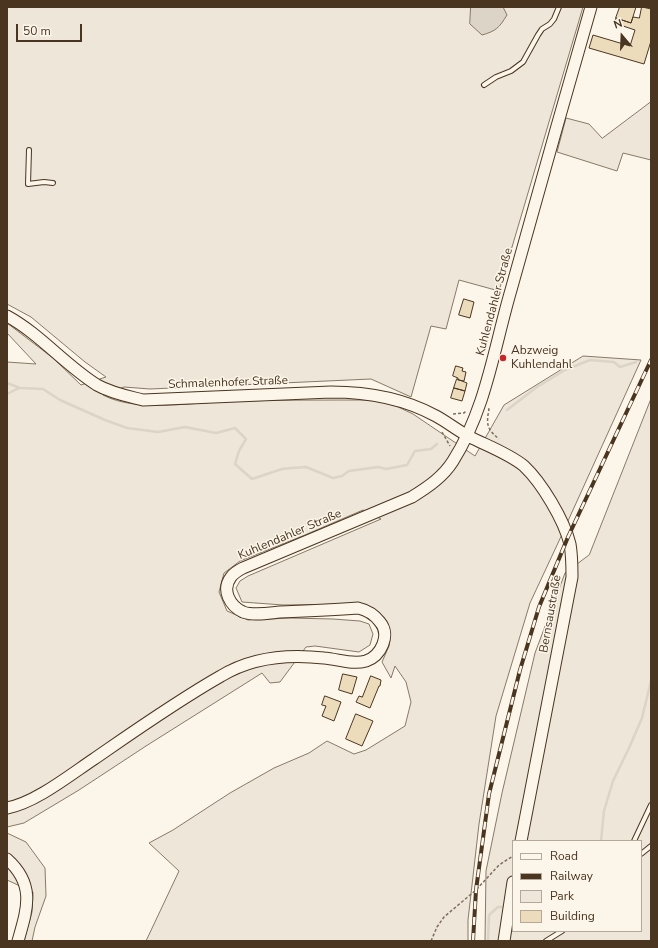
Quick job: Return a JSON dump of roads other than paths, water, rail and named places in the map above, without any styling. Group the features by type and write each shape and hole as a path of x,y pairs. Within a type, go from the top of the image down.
{"main road":[{"name":"Kuhlendahler Straße","path":"7,808 26,801 42,792 222,675 237,668 269,658 308,656 359,662 368,660 376,655 381,648 384,630 382,623 366,610 358,608 245,613 237,609 230,601 227,595 228,583 231,577 243,568 412,497 433,483 453,462 468,436 485,390 510,291 591,7"},
{"name":"Schmalenhofer Straße","path":"7,316 20,323 87,378 113,393 143,400 331,392 355,392 380,395 407,403 436,416 468,436"},
{"name":"Bernsaustraße","path":"468,436 495,448 523,466 549,496 568,537 572,561 570,585 521,840"},
{"path":"7,859 22,876 26,892 27,909 18,941"},
{"path":"504,941 506,919 512,887"}],"lane":[{"path":"484,85 523,62 542,29 550,24 554,19 559,7"},
{"path":"29,150 28,184 44,182 52,183"},
{"path":"634,840 651,805"},
{"path":"642,853 651,846"},
{"path":"546,941 560,932"}],"waterway":[{"path":"507,410 537,387 565,370 590,360 614,362 620,367 636,362"},
{"path":"7,383 20,388 43,389 60,400 127,428 158,432 185,427 216,433 235,428 246,439 239,451 235,464 252,479 282,469 292,468 306,467 333,478 342,476 349,471 378,467 386,469 407,465 415,451 431,449 437,444"},
{"path":"7,394 19,388"},
{"path":"601,840 604,811 613,781 642,718 651,681"},
{"path":"488,941 489,915 498,907 506,907"}],"railway":[{"path":"473,941 476,890 489,794 520,670 539,607 568,537 651,360"}],"place":[{"name":"Abzweig Kuhlendahl","path":"503,358"}]}
